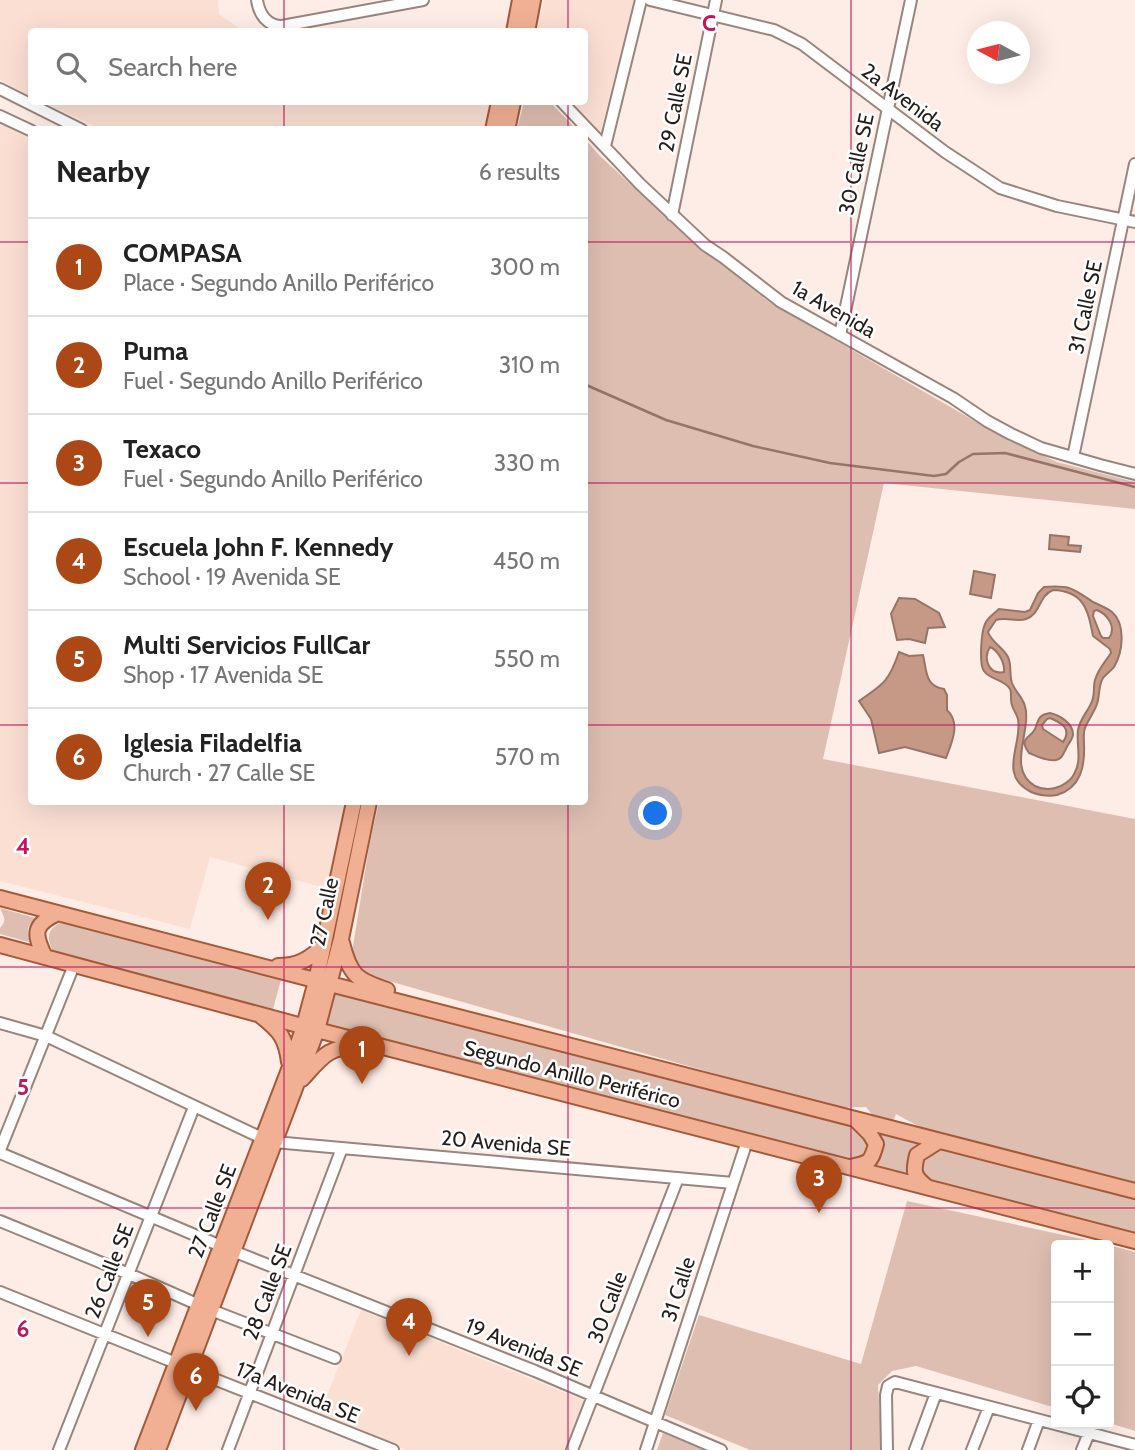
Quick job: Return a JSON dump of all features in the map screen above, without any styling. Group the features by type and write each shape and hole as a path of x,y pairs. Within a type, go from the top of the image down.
{"main road":[{"path":"515,28 520,0"},
{"path":"528,28 533,0"},
{"path":"494,126 498,105"},
{"path":"508,126 512,105"},
{"name":"27 Calle","path":"323,982 325,944 353,805"},
{"name":"27 Calle","path":"310,1028 323,982 341,939 368,805"},
{"name":"Segundo Anillo Periférico","path":"0,898 1135,1191"},
{"path":"45,957 38,944 38,926 44,919 58,914"},
{"path":"341,939 351,971 361,980 442,1008 464,1019"},
{"path":"256,965 289,966 304,962 325,944"},
{"name":"Segundo Anillo Periférico","path":"0,945 1135,1241"},
{"path":"258,1013 283,1037 290,1067"},
{"name":"27 Calle SE","path":"144,1450 183,1366 268,1140 290,1067 310,1028"},
{"name":"27 Calle SE","path":"268,1140 296,1085 310,1028"},
{"path":"296,1085 320,1059 337,1048 378,1045"},
{"path":"848,1167 865,1164 872,1158 876,1144 870,1133 855,1119"},
{"path":"927,1187 917,1179 914,1168 917,1155 939,1141"},
{"name":"27 Calle SE","path":"158,1450 183,1366"}],"street":[{"path":"257,0 261,13 275,26 423,0"},
{"path":"606,146 641,0"},
{"name":"2a Avenida","path":"650,0 774,30 790,37 945,152 1000,188 1057,206 1129,221"},
{"name":"29 Calle SE","path":"673,215 716,0"},
{"name":"30 Calle SE","path":"840,335 911,0"},
{"path":"0,89 28,103"},
{"path":"32,105 74,126"},
{"name":"1a Avenida","path":"565,105 586,126"},
{"path":"0,116 28,129"},
{"name":"1a Avenida","path":"588,128 640,184 705,245 781,302 953,398 1011,434 1041,448 1135,474"},
{"name":"31 Calle SE","path":"1073,457 1129,221 1135,164"},
{"path":"0,1152 75,965"},
{"name":"20 Avenida SE","path":"0,1023 46,1036 268,1140 733,1183"},
{"name":"26 Calle SE","path":"60,1450 194,1107"},
{"name":"31 Calle","path":"646,1450 747,1141"},
{"name":"28 Calle SE","path":"228,1450 342,1148"},
{"name":"19 Avenida SE","path":"0,1152 721,1450"},
{"name":"30 Calle","path":"572,1450 678,1178"},
{"path":"0,1221 205,1308 335,1358"},
{"name":"17a Avenida SE","path":"0,1292 393,1450"},
{"path":"887,1450 886,1395 888,1386 895,1382 1089,1433 1135,1448"},
{"path":"915,1450 936,1393"},
{"path":"972,1450 989,1407"},
{"path":"1028,1450 1039,1420"},
{"path":"1082,1450 1089,1433"}],"shaded area":[{"path":"0,0 218,0 219,14 239,28 28,28 28,94 0,80"},
{"path":"544,0 634,0 600,134 575,105 588,105 588,28 538,28"},
{"path":"49,105 492,105 488,126 95,126"},
{"path":"523,105 553,105 573,126 518,126"},
{"path":"0,124 28,137 28,805 346,805 329,889 210,857 190,929 0,881"},
{"path":"588,142 688,237 769,302 1004,438 1057,462 1135,482 1135,509 884,483 823,759 1135,819 1135,1184 927,1131 896,1114 893,1122 875,1118 866,1107 836,1108 364,974 352,952 378,805 588,805"},
{"path":"1050,535 1069,537 1068,545 1081,546 1080,552 1049,549"},
{"path":"974,571 995,575 991,598 970,594"},
{"path":"1044,587 1065,587 1075,591 1112,612 1119,624 1122,638 1117,661 1101,681 1097,704 1084,730 1084,760 1080,775 1065,792 1054,796 1031,792 1015,777 1013,768 1019,729 1011,703 1011,691 1004,683 987,674 981,662 982,634 987,620 999,609 1025,612 1030,610","holes":["1053,590 1063,591 1078,598 1086,610 1093,636 1110,649 1111,653 1096,676 1093,699 1079,726 1078,762 1075,772 1064,784 1047,789 1035,786 1022,770 1025,706 1012,683 1008,657 988,632 996,620 1023,620 1031,617","1097,610 1110,621 1112,630 1109,638 1101,636 1093,616","990,647 998,654 1004,672 994,671 988,665"]},
{"path":"899,598 915,599 939,613 945,627 928,628 925,643 909,639 897,640 891,614"},
{"path":"899,652 909,656 923,655 930,681 944,689 947,695 947,710 954,721 954,727 946,758 905,747 879,753 871,719 859,701 885,681"},
{"path":"1050,713 1068,723 1073,736 1060,759 1056,760 1029,753 1025,744 1040,718","holes":["1050,718 1062,724 1066,730 1063,742 1043,729 1042,725"]},
{"path":"0,908 39,919 28,928 32,943 0,934 4,920"},
{"path":"66,920 282,976 272,1013 55,956 49,934 54,927"},
{"path":"331,986 853,1126 869,1142 869,1155 849,1164 318,1029"},
{"path":"869,1128 927,1144 916,1184 860,1169 873,1159"},
{"path":"939,1145 1135,1193 1135,1239 918,1179 919,1156"},
{"path":"907,1201 1086,1240 1051,1240 1051,1406 916,1366 892,1371 878,1385 882,1450 750,1450 665,1415 699,1315 861,1364"},
{"path":"1114,1246 1135,1252 1135,1431 1114,1425"},
{"path":"361,1310 588,1402 568,1450 406,1450 319,1415"},
{"path":"663,1433 704,1450 657,1450"}],"waterway":[{"path":"588,386 666,420 753,446 830,463 934,476 946,474 973,454 1005,453 1135,487"}],"place":[{"name":"Puma","path":"268,920"},
{"name":"COMPASA","path":"362,1084"},
{"name":"Texaco","path":"819,1213"},
{"name":"Multi Servicios FullCar","path":"148,1337"},
{"name":"Escuela John F. Kennedy","path":"409,1356"},
{"name":"Iglesia Filadelfia","path":"196,1411"}]}
